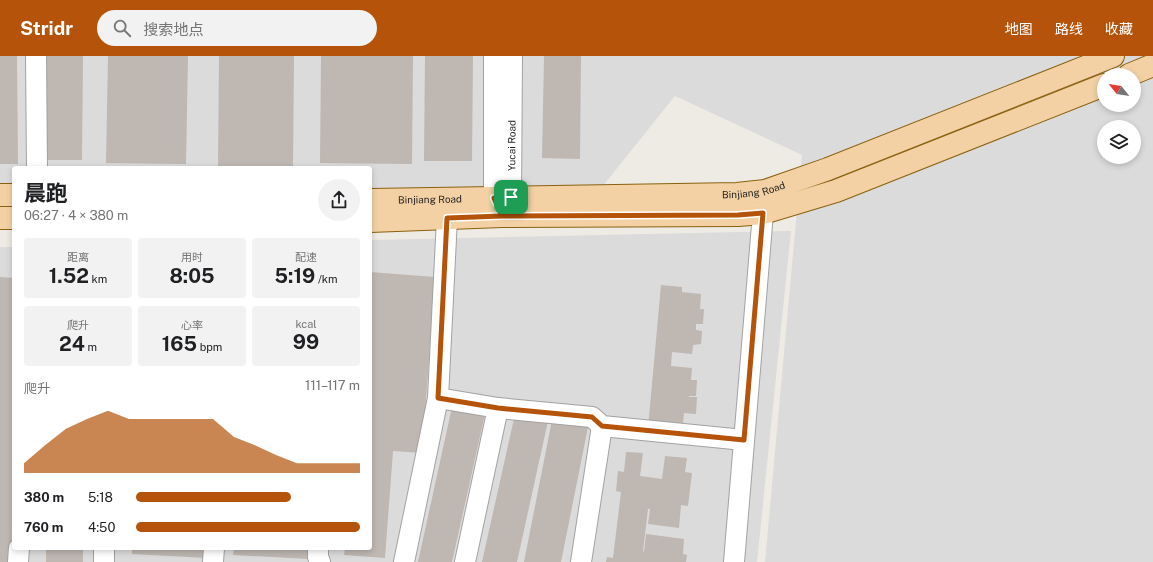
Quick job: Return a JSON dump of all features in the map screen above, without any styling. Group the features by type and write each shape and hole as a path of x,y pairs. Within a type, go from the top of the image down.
{"main road":[{"name":"Binjiang Road","path":"372,221 447,218 502,203 737,194 765,191 828,169 1113,56"},
{"path":"1141,70 1153,66"},
{"name":"Binjiang Road","path":"372,200 502,203 738,215 763,213 836,191 1097,88"},
{"path":"0,195 12,195"},
{"path":"0,218 12,218"}],"street":[{"path":"36,56 37,166"},
{"name":"Yucai Road","path":"494,56 502,203"},
{"name":"Yucai Road","path":"502,203 512,56"},
{"path":"734,562 763,213"},
{"path":"404,562 438,398 447,218"},
{"path":"438,398 498,408 592,417 602,426 744,440"},
{"path":"465,562 498,408"},
{"path":"581,562 602,426"},
{"path":"18,550 18,562"},
{"path":"104,550 104,562"},
{"path":"213,562 214,550"},
{"path":"318,550 320,562"}],"shaded area":[{"path":"0,56 1153,56 1153,562 765,562 802,155 675,96 602,187 372,188 372,166 12,166 12,190 0,190"},
{"path":"791,231 757,562 0,562 0,247 12,247 12,550 372,550 372,240"}],"building":[{"path":"0,56 17,56 18,164 0,164"},
{"path":"45,56 83,56 82,160 44,160"},
{"path":"108,56 188,56 186,164 106,163"},
{"path":"219,56 294,56 293,166 218,166"},
{"path":"321,56 413,56 412,164 320,163"},
{"path":"425,56 473,56 472,161 424,161"},
{"path":"544,56 581,56 580,159 542,158"},
{"path":"372,272 435,277 422,453 393,451 385,558 344,555 345,550 372,550"},
{"path":"0,277 12,278 12,531 11,562 0,562"},
{"path":"661,285 682,287 682,292 701,294 700,309 704,309 703,324 696,324 696,330 702,331 701,344 693,345 692,354 672,352 671,366 692,368 691,380 697,380 696,396 689,396 697,397 696,414 684,413 683,423 663,422 663,429 648,428"},
{"path":"452,407 485,414 452,562 418,562"},
{"path":"515,414 548,421 517,562 482,562"},
{"path":"552,420 588,427 561,562 524,562"},
{"path":"626,452 643,453 640,476 662,479 665,456 687,458 685,472 692,473 688,506 681,505 679,528 648,524 650,509 648,509 643,551 644,552 646,534 684,539 683,554 687,555 686,562 606,562 607,557 613,558 621,492 616,491 618,471 624,472"},
{"path":"46,550 83,550 83,562 46,562"},
{"path":"132,550 206,550 206,558 132,554"},
{"path":"234,550 308,550 308,559 233,555"}],"route":[{"path":"511,197 494,198 502,216 738,215 763,213 744,440 602,426 592,417 498,408 438,398 447,218 502,216 511,197"}]}
